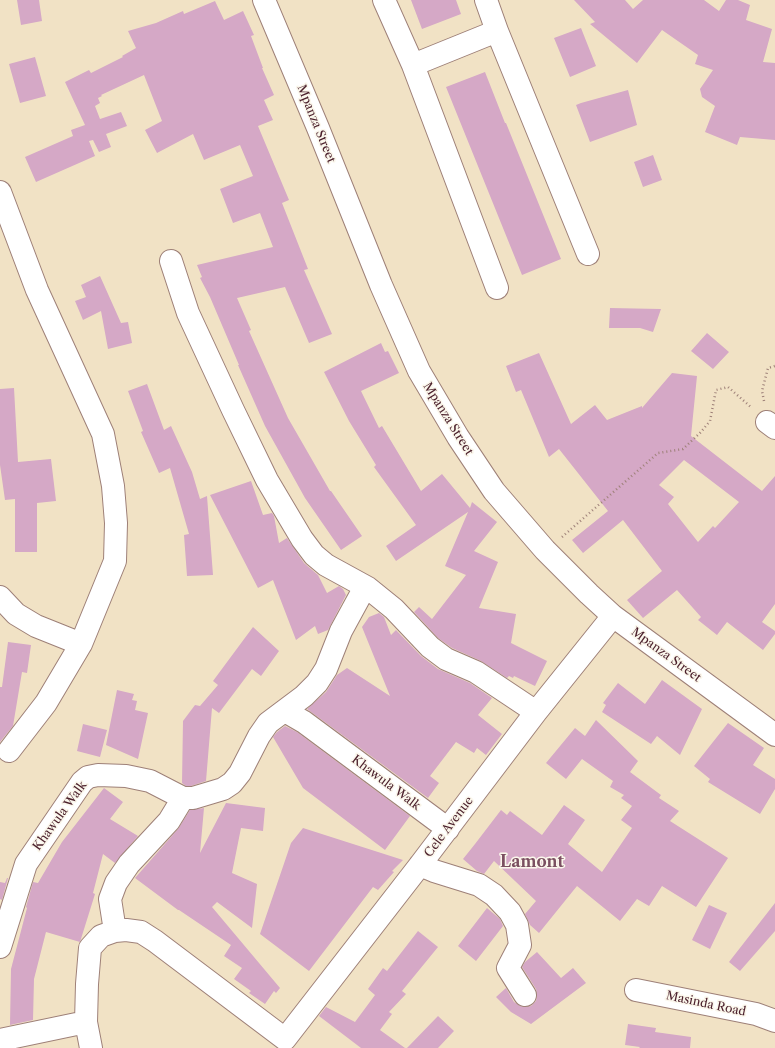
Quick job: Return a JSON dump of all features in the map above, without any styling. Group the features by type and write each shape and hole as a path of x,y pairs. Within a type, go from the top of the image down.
{"street":[{"name":"Mpanza Street","path":"264,0 318,128 381,285 419,371 458,437 494,491 545,550 613,616 775,735"},
{"path":"384,0 413,65 497,288"},
{"path":"486,0 497,31 588,254"},
{"path":"413,65 497,31"},
{"path":"0,192 37,290 103,434 111,479 116,523 115,561 81,644 46,703 8,751"},
{"path":"171,261 188,313 267,480 302,539 314,555 326,565 365,587 394,609 435,651 446,659 476,672 536,712"},
{"path":"115,931 110,899 116,883 129,864 169,821 183,798 193,798 205,795 223,789 232,783 240,773 259,736 268,723 304,696 317,683 326,669 341,631 365,587"},
{"path":"0,597 16,614 36,626 81,644"},
{"name":"Cele Avenue","path":"91,1048 86,1022 90,948 101,936 115,931 126,930 141,932 155,941 291,1043 420,865 536,712 613,616"},
{"name":"Khawula Walk","path":"285,711 304,722 448,829"},
{"name":"Khawula Walk","path":"0,948 26,864 82,782 88,777 108,774 150,781 183,798"},
{"path":"420,865 479,885 494,895 510,912 517,925 520,945 508,968 525,995"},
{"name":"Masinda Road","path":"636,990 756,1014 775,1021"},
{"path":"0,1040 86,1022"}],"path":[{"path":"771,425 762,391 768,368 775,366"},
{"path":"545,550 658,454 683,449 710,421 716,390 728,387 771,425"}],"building":[{"path":"17,0 39,0 42,21 21,25"},
{"path":"411,0 456,0 461,14 422,29"},
{"path":"574,0 625,0 633,9 643,0 704,0 719,11 726,0 738,0 750,5 746,20 772,29 763,62 775,63 775,140 740,137 737,145 705,132 715,106 702,97 700,89 713,70 695,64 698,55 662,30 637,63 590,24 595,22"},
{"path":"215,1 224,20 243,11 254,35 251,36 262,68 274,95 264,100 273,120 258,126 289,200 282,203 308,269 304,270 332,334 309,343 285,287 237,298 251,330 249,331 288,418 330,491 362,536 341,550 305,498 265,426 210,297 200,278 202,277 197,265 273,247 260,213 233,223 220,189 253,176 240,145 204,160 193,134 157,153 145,130 162,121 144,75 101,95 102,96 98,98 100,103 95,106 100,119 121,112 127,126 106,134 111,147 99,152 93,140 89,141 95,156 36,182 25,157 73,136 71,130 85,125 65,82 89,70 91,73 123,57 122,56 136,48 128,31 156,23 183,11 184,14"},
{"path":"581,28 596,66 570,77 554,38"},
{"path":"35,57 46,96 20,103 9,64"},
{"path":"485,72 561,259 522,275 446,87"},
{"path":"628,90 637,125 590,142 576,105"},
{"path":"653,155 662,180 643,187 634,162"},
{"path":"100,276 121,323 128,322 132,343 108,349 101,311 83,320 75,301 86,297 81,285"},
{"path":"610,308 661,309 653,332 640,328 609,328"},
{"path":"707,333 729,352 713,369 691,351"},
{"path":"381,343 385,352 388,351 399,373 361,391 379,428 382,426 421,491 442,474 470,508 472,502 497,522 474,551 498,562 479,608 516,614 511,643 547,661 535,686 514,676 513,678 509,676 507,678 481,661 452,648 438,638 414,612 419,607 432,619 466,575 445,566 468,512 396,561 386,546 416,525 374,467 376,465 349,421 324,372"},
{"path":"539,353 571,424 595,405 607,420 642,406 642,408 672,373 697,376 691,436 762,491 775,476 775,604 762,622 775,631 775,634 763,650 727,622 717,635 698,620 701,617 677,590 643,618 627,600 662,571 623,520 583,553 572,540 608,511 559,449 549,457 521,390 516,392 506,366","holes":["684,460 739,502 715,528 713,526 698,542 668,504 674,497 659,485"]},
{"path":"147,384 164,430 171,426 192,472 200,499 207,496 213,575 187,576 184,535 189,534 170,468 159,473 141,432 143,431 128,391"},
{"path":"14,388 18,462 51,459 56,501 37,503 37,552 15,552 15,499 5,500 0,465 0,389"},
{"path":"251,481 263,515 272,513 274,516 279,543 287,538 304,563 318,575 327,593 339,586 343,589 346,595 328,630 318,634 315,626 296,640 273,580 258,588 210,495"},
{"path":"379,613 384,617 391,635 396,630 421,656 438,669 470,683 492,698 478,715 502,734 486,755 477,748 474,753 456,742 430,776 439,783 428,798 307,709 326,692 337,675 347,668 390,696 362,627 369,617"},
{"path":"253,627 279,651 261,676 252,669 219,713 212,708 206,781 191,786 186,786 182,783 183,721 195,705 200,706 218,685 213,681"},
{"path":"8,642 31,645 27,673 22,672 13,726 0,742 0,687 2,687"},
{"path":"662,680 702,709 680,755 657,736 651,744 602,712 606,705 603,703 618,683 645,704"},
{"path":"117,690 134,694 132,700 137,701 135,710 148,713 138,759 106,745"},
{"path":"596,720 638,761 630,772 661,795 659,798 679,811 670,821 728,858 696,907 662,886 649,906 637,899 620,921 577,886 539,933 530,925 525,914 536,901 494,861 484,874 477,871 463,859 501,810 507,815 510,811 542,835 564,805 585,820 568,844 602,872 632,828 621,820 632,806 621,798 624,795 610,787 613,781 582,759 566,779 546,763 575,728 585,736"},
{"path":"728,723 764,748 753,765 775,779 775,789 760,814 708,782 710,779 694,766"},
{"path":"83,724 107,730 100,757 77,751"},
{"path":"285,726 297,732 410,816 385,850 303,788 273,737"},
{"path":"104,788 123,802 110,819 138,836 115,863 103,854 93,893 95,894 80,942 46,932 34,979 33,1020 10,1025 11,969 33,882 38,883 62,842"},
{"path":"226,803 265,808 263,831 241,828 232,873 257,884 252,928 217,902 212,907 280,988 276,993 274,991 265,1004 249,993 251,991 234,979 242,968 224,956 231,945 178,910 135,878 178,829 190,810 204,808 200,853"},
{"path":"303,828 403,860 392,871 394,872 378,890 373,887 309,971 260,934 291,843"},
{"path":"7,878 2,900 0,899 0,882 5,883"},
{"path":"775,903 775,931 740,971 729,962"},
{"path":"709,905 727,913 710,949 692,940"},
{"path":"487,908 500,919 503,926 476,961 458,946"},
{"path":"418,931 438,947 402,991 406,994 389,1012 392,1014 380,1030 405,1048 361,1048 319,1016 326,1007 355,1022 375,995 368,989 383,968 387,971"},
{"path":"537,952 561,978 573,968 586,983 531,1024 511,1012 496,997 506,988 514,1002 520,1006 531,1006 536,1001 536,989 522,967 525,962"},
{"path":"438,1016 454,1031 438,1048 407,1048"},
{"path":"628,1024 656,1028 655,1032 691,1037 690,1048 639,1048 640,1047 625,1045"}],"district":[{"name":"Lamont","path":"532,862"}]}
